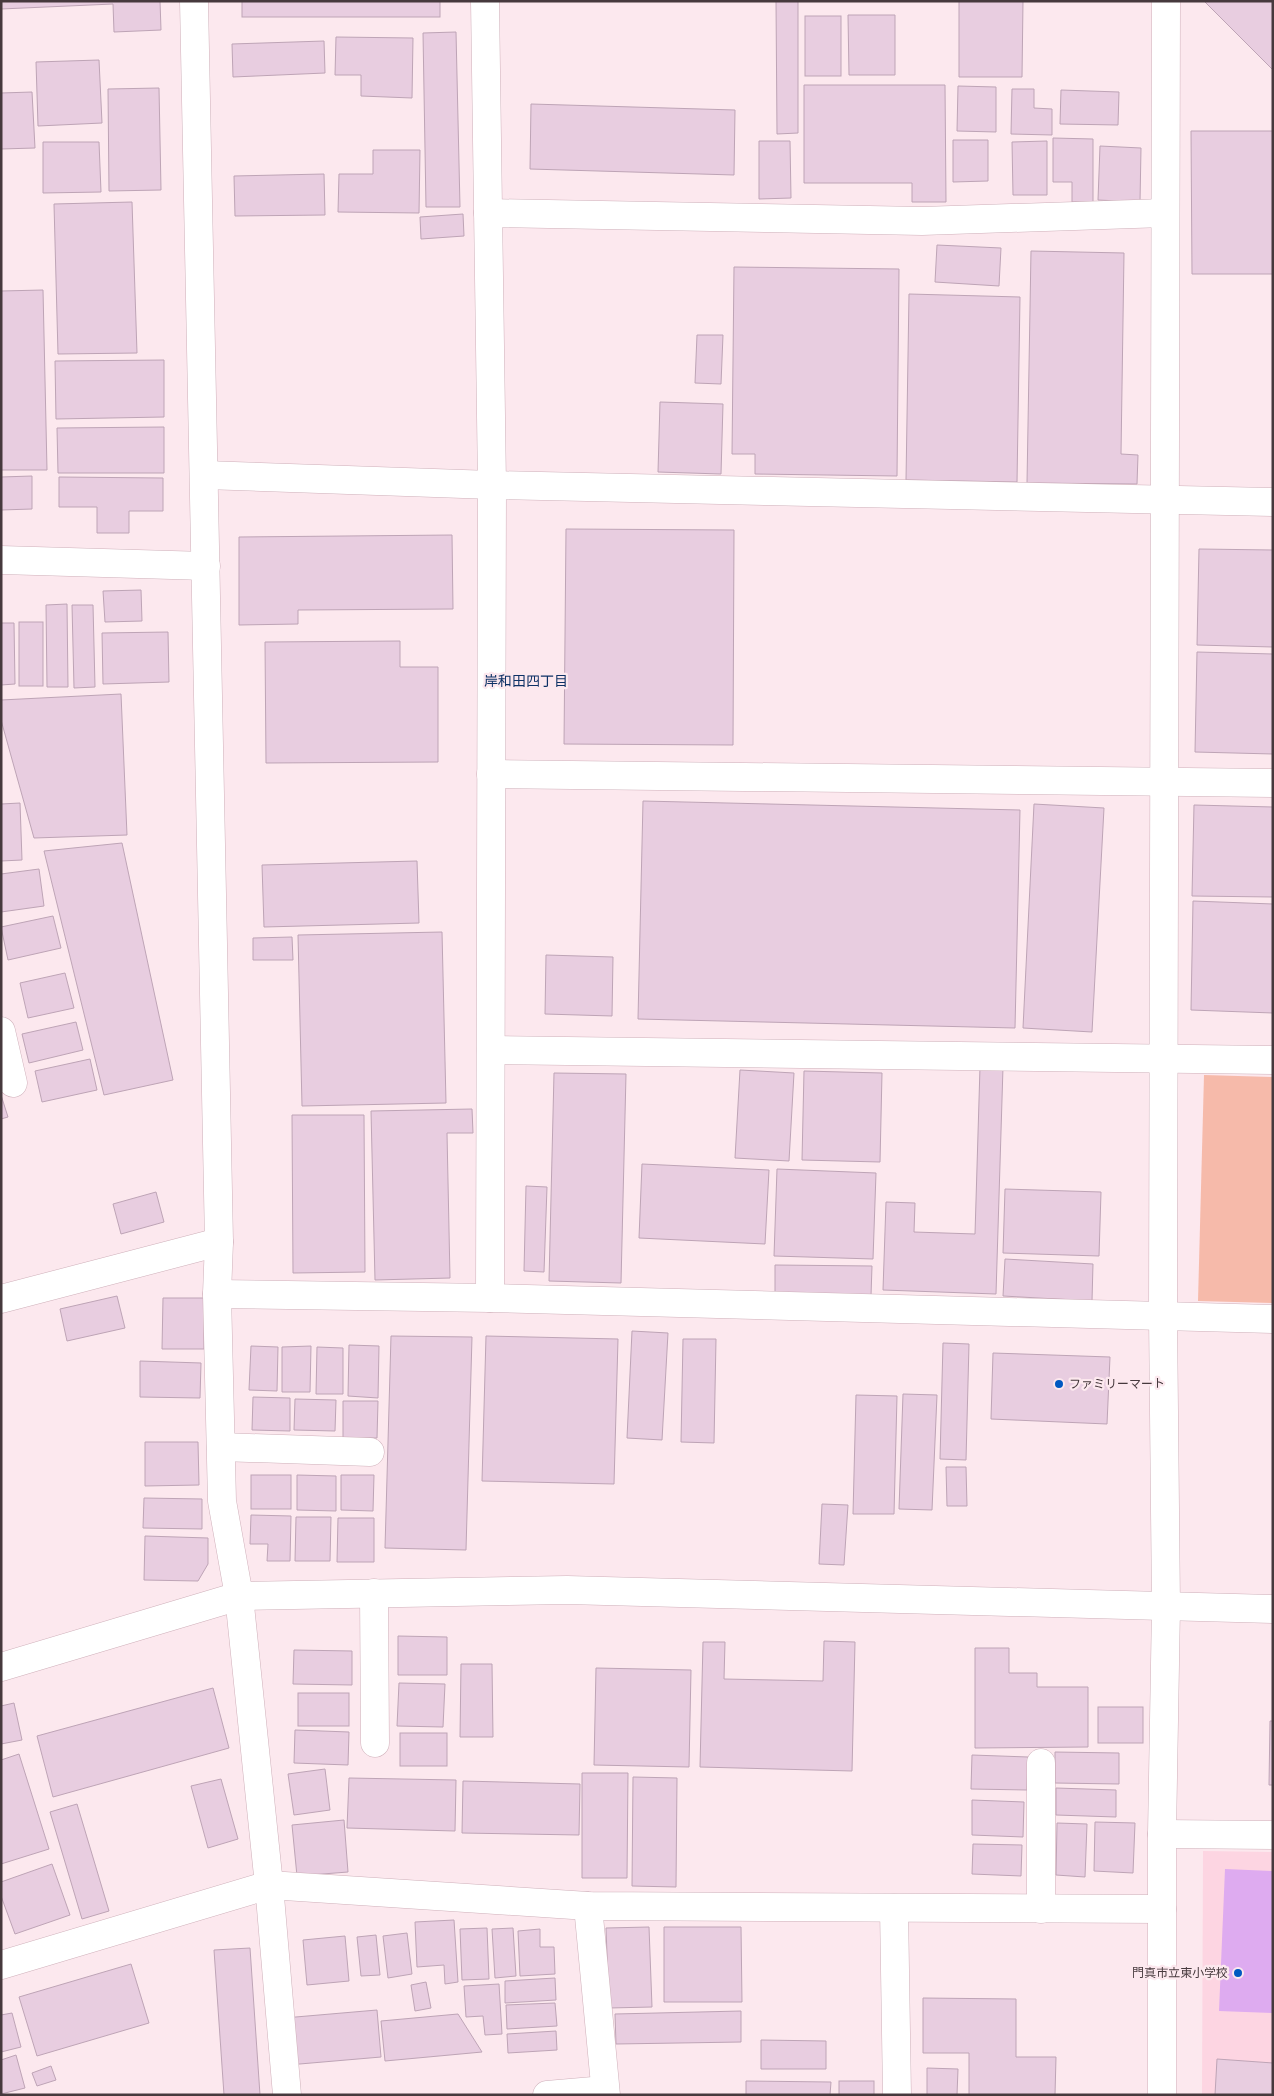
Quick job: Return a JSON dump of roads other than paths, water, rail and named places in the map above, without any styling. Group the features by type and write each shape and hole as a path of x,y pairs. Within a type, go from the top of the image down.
{"street":[{"path":"194,1 219,1242 217,1294 222,1501 238,1596 269,1886 288,2095"},
{"path":"485,1 492,485 490,1298"},
{"path":"1162,2095 1162,1834 1166,1607 1162,1315 1166,1"},
{"path":"488,213 922,221 1164,214"},
{"path":"204,475 492,485 1273,502"},
{"path":"1,560 206,566"},
{"path":"491,774 1163,781 1273,784"},
{"path":"1,1031 13,1083"},
{"path":"491,1050 1163,1057 1273,1060"},
{"path":"1,1299 219,1242"},
{"path":"217,1294 490,1298 1273,1319"},
{"path":"221,1448 370,1452"},
{"path":"1,1667 238,1596 567,1590 1273,1609"},
{"path":"374,1593 375,1743"},
{"path":"1040,1909 1041,1763"},
{"path":"1162,1834 1273,1835"},
{"path":"1,1965 269,1886 588,1906 1162,1909"},
{"path":"547,2095 606,2092 588,1906"},
{"path":"894,1908 897,2095"}],"place":[{"name":"ファミリーマート","path":"1059,1384"},
{"name":"門真市立東小学校","path":"1238,1973"}],"district":[{"name":"岸和田四丁目","path":"526,681"}]}
